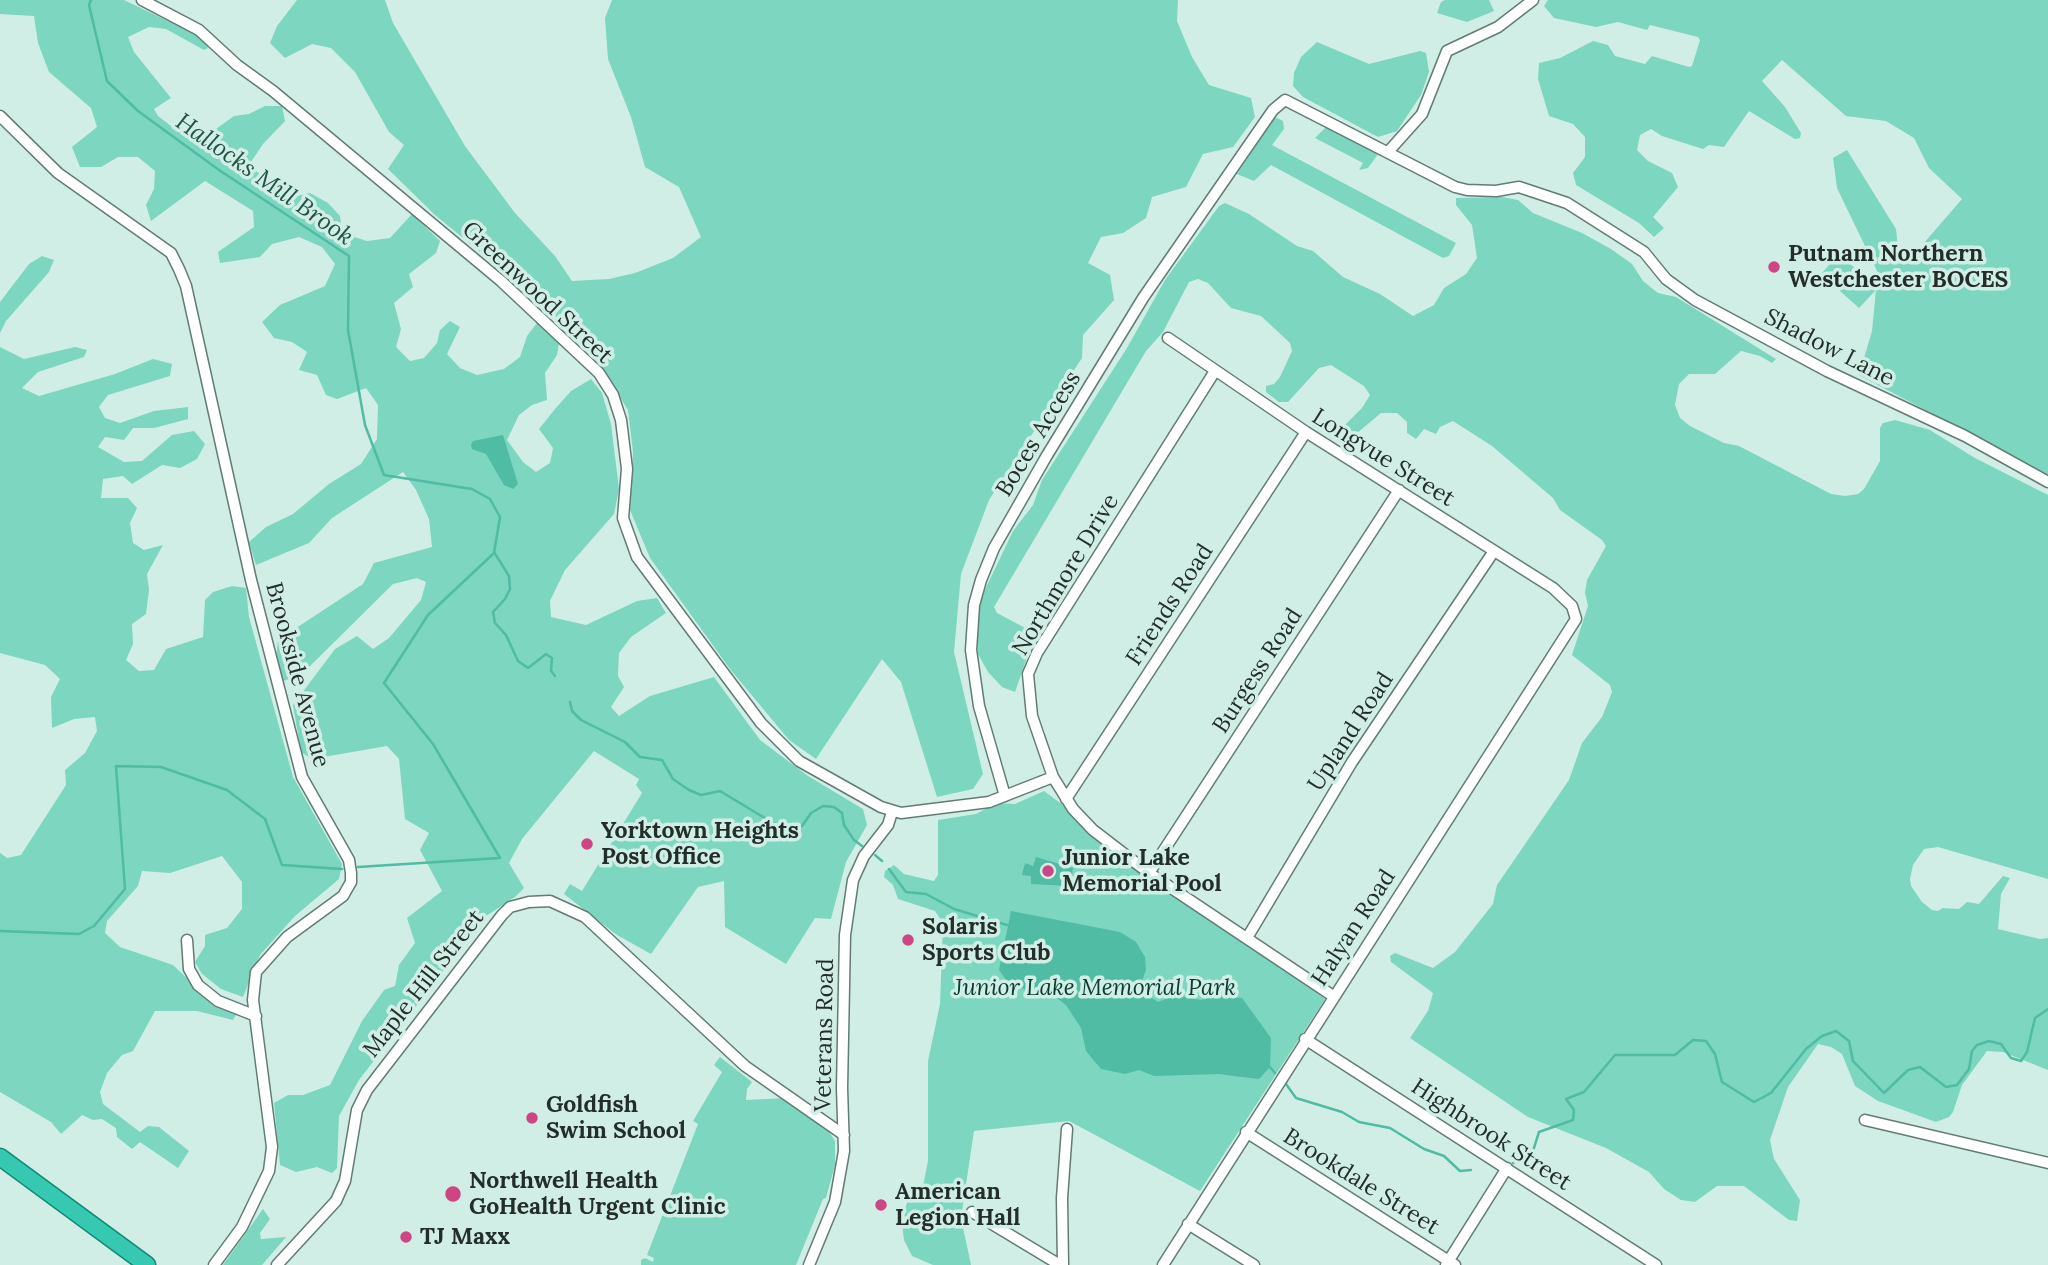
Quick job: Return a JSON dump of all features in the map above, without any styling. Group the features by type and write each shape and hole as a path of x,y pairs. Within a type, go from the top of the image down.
{"highway":[{"path":"0,1157 147,1265"}],"street":[{"name":"Greenwood Street","path":"142,0 199,30 237,65 502,281 598,373 613,395 621,420 627,469 623,518 637,557 761,723 786,750 815,772 892,812"},
{"path":"1388,152 1422,114 1447,51 1498,27 1532,0"},
{"name":"Boces Access","path":"1005,796 979,706 971,650 974,605 994,548 1046,457 1143,298 1273,110 1285,100 1388,152"},
{"name":"Brookside Avenue","path":"0,116 58,173 171,253 179,269 186,286 254,591 302,777 349,859 351,882 343,896 287,937 256,972 253,985 272,1147 269,1171 243,1227 214,1265"},
{"name":"Shadow Lane","path":"1388,152 1466,190 1527,188 1567,203 1644,252 1666,279 1695,300 1826,371 1965,436 2048,482"},
{"name":"Longvue Street","path":"1168,338 1306,432 1553,588 1576,612"},
{"name":"Northmore Drive","path":"1215,371 1037,653 1028,674 1032,716 1053,777 1066,799 1093,830 1149,873 1334,996"},
{"name":"Friends Road","path":"1066,799 1306,432"},
{"name":"Burgess Road","path":"1149,873 1399,490"},
{"name":"Upland Road","path":"1247,938 1352,762 1494,551"},
{"name":"Halyan Road","path":"1163,1265 1576,620 1576,612"},
{"path":"892,812 963,806 1005,796 1053,777"},
{"name":"Veterans Road","path":"809,1265 835,1202 844,1151 845,935 853,880 864,856 888,825 892,812"},
{"name":"Maple Hill Street","path":"277,1265 336,1201 345,1181 354,1119 368,1090 502,915 510,907 529,902 550,901 585,917 745,1066 844,1135"},
{"path":"187,940 189,970 198,985 218,1001 256,1016"},
{"name":"Highbrook Street","path":"1306,1039 1656,1265"},
{"path":"1865,1120 2048,1163"},
{"path":"972,1212 1061,1265 1067,1129"},
{"name":"Brookdale Street","path":"1247,1132 1450,1264"},
{"path":"1450,1264 1507,1168"},
{"path":"1188,1224 1254,1265"}],"green space":[{"path":"0,0 124,0 189,31 205,41 208,48 204,50 166,29 149,27 128,37 134,52 171,98 154,109 158,116 184,136 202,139 234,116 249,114 265,106 282,106 285,121 263,144 249,165 267,180 296,196 310,193 328,203 340,216 342,233 367,241 390,238 412,214 440,241 436,253 409,274 413,287 394,303 401,329 396,347 410,361 424,358 437,343 440,330 450,321 460,327 447,354 460,368 477,375 504,369 520,357 527,336 537,323 547,331 559,344 557,355 545,373 547,400 532,405 519,415 507,440 523,462 536,472 550,463 553,448 539,429 571,391 591,379 602,393 611,424 619,489 614,514 565,570 550,601 551,617 586,625 637,601 657,598 666,613 631,637 619,653 618,676 624,687 611,707 619,716 650,696 714,677 760,740 808,776 863,809 867,825 846,862 831,919 815,918 786,964 725,927 724,881 698,887 651,954 617,935 564,894 570,884 582,891 642,793 636,785 639,779 594,751 522,839 509,863 524,888 486,916 359,1080 339,1116 337,1168 332,1173 317,1167 296,1172 280,1165 274,1103 288,1095 303,1095 330,1085 362,1021 384,990 395,986 399,965 415,943 407,918 442,891 420,850 429,833 405,819 399,759 387,746 312,759 301,752 293,705 335,649 357,636 373,649 389,638 421,600 426,582 417,578 393,584 302,674 281,682 276,660 278,640 363,584 374,563 432,547 429,519 416,490 403,472 332,518 309,543 256,565 249,542 266,527 293,514 329,484 361,464 377,439 378,405 366,388 337,399 326,395 317,375 299,370 307,352 292,342 274,338 262,322 280,305 325,286 335,264 322,247 299,237 272,244 260,257 220,263 218,252 254,227 253,211 205,181 151,221 146,205 154,189 155,171 138,157 118,157 101,167 80,167 72,147 97,127 91,108 49,72 38,43 34,16 0,14"},
{"path":"297,0 385,0 393,23 465,146 515,213 555,256 572,281 609,279 635,273 673,258 701,237 679,187 645,167 631,117 608,59 605,18 612,0 1178,0 1177,21 1192,57 1209,85 1251,98 1255,117 1233,147 1203,154 1186,187 1152,197 1146,218 1123,233 1101,237 1088,263 1110,275 1114,300 1083,335 1082,358 989,500 961,574 954,652 983,774 973,789 937,797 901,682 882,659 816,759 789,740 730,669 650,558 630,510 633,452 628,410 597,361 546,306 435,215 388,169 404,145 389,132 355,72 331,48 312,44 285,58 270,43 277,26"},
{"path":"1489,0 1494,11 1467,22 1437,13 1441,2"},
{"path":"1548,0 2048,0 2048,475 1859,375 1872,331 1876,290 1859,308 1821,274 1839,254 1876,287 1878,273 1837,188 1833,158 1847,150 1896,229 1898,247 1911,258 1962,199 1929,168 1914,138 1886,121 1846,116 1782,60 1762,81 1785,107 1801,133 1800,138 1795,139 1749,111 1724,147 1709,145 1703,149 1662,136 1651,129 1640,135 1637,150 1648,161 1672,173 1678,187 1653,217 1664,228 1654,237 1639,223 1576,185 1573,173 1585,157 1585,137 1573,124 1549,116 1538,79 1539,63 1560,58 1593,41 1608,45 1615,56 1645,64 1652,56 1689,67 1692,66 1700,40 1698,37 1650,25 1647,30 1618,22 1596,27 1554,18 1544,6"},
{"path":"1317,42 1369,64 1420,51 1426,53 1429,72 1421,95 1397,131 1378,137 1303,97 1293,86 1294,73 1301,57"},
{"path":"1275,117 1283,121 1284,129 1272,145 1456,243 1449,256 1443,258 1271,165 1254,181 1237,174"},
{"path":"1328,125 1377,149 1378,154 1368,168 1359,170 1363,163 1315,138"},
{"path":"1502,197 1518,200 1533,213 1582,233 1611,249 1632,264 1643,281 1658,293 1676,297 1776,359 1772,363 1760,356 1741,351 1715,374 1689,374 1679,384 1675,405 1680,418 1690,426 1724,443 1739,446 1831,494 1845,496 1858,494 1864,489 1880,461 1880,428 1883,423 1895,420 1930,430 1975,458 2048,495 2048,879 1938,847 1924,849 1913,865 1910,879 1911,886 1922,902 1938,911 1943,908 1959,909 1967,902 1979,904 2003,876 2010,878 2001,894 1998,929 2040,939 2048,938 2048,1070 2003,1052 1987,1051 1962,1085 1953,1112 1949,1117 1936,1122 1878,1101 1855,1086 1842,1054 1831,1047 1818,1044 1788,1087 1770,1140 1774,1159 1800,1200 1797,1221 1789,1220 1744,1186 1717,1186 1695,1202 1681,1200 1664,1189 1649,1172 1606,1148 1528,1117 1410,1038 1428,1011 1433,993 1391,962 1390,956 1395,953 1433,968 1455,952 1493,904 1497,885 1569,780 1582,743 1602,717 1612,692 1610,685 1572,655 1588,606 1585,593 1587,580 1606,546 1602,540 1560,510 1553,498 1492,446 1453,421 1440,427 1436,434 1424,429 1416,439 1407,433 1407,422 1397,413 1381,413 1356,434 1346,437 1341,429 1362,408 1370,395 1364,386 1331,365 1319,368 1288,402 1279,402 1266,392 1266,386 1274,384 1280,377 1292,351 1290,343 1261,316 1231,308 1208,283 1198,279 1189,282 1163,332 1146,351 994,607 997,613 1031,631 1034,637 1015,692 1002,687 988,672 978,654 977,627 982,596 1013,531 1033,505 1042,480 1127,348 1165,280 1219,206 1225,203 1249,214 1297,246 1313,251 1343,277 1380,294 1413,316 1434,305 1444,288 1466,274 1477,258 1472,225 1456,205 1456,198"},
{"path":"42,256 54,260 49,272 6,321 0,333 0,302 29,264"},
{"path":"0,347 24,359 75,347 87,350 84,357 38,372 22,388 39,396 115,374 153,359 172,364 170,376 108,395 99,407 105,418 120,423 154,411 188,407 188,419 154,428 133,428 124,440 105,437 98,447 124,462 142,461 172,435 194,431 205,444 197,459 180,468 162,465 132,484 123,476 103,479 101,498 128,498 137,508 130,523 133,543 144,550 163,545 147,574 149,590 146,614 132,624 133,644 126,660 139,671 154,670 166,649 203,637 205,600 213,592 232,586 246,588 249,617 293,777 342,864 339,879 295,916 260,955 243,997 221,989 202,974 195,962 205,946 205,935 227,928 242,909 242,882 222,856 170,873 142,871 138,886 107,921 105,933 120,947 173,965 214,1004 237,1013 233,1020 197,1011 155,1011 133,1051 122,1055 107,1073 100,1092 103,1104 140,1132 148,1126 159,1127 189,1151 178,1168 140,1142 132,1149 117,1137 116,1128 102,1119 93,1120 82,1115 61,1134 51,1122 0,1092 0,853 7,858 21,855 66,785 65,770 85,753 97,731 95,717 74,719 52,728 51,697 60,679 45,665 0,653"},
{"name":"Junior Lake Memorial Park","path":"1044,791 1325,999 1200,1191 1069,1121 974,1131 961,1218 971,1265 933,1265 912,1256 904,1240 901,1216 910,1197 923,1186 928,1161 928,1061 940,1004 943,923 935,911 898,899 893,885 884,877 885,871 894,865 904,874 934,881 938,875 938,820 976,814 997,803 1015,804"},
{"path":"720,1057 752,1082 747,1089 746,1100 786,1098 823,1122 835,1141 835,1165 826,1198 823,1199 796,1265 641,1265 641,1260 645,1258 653,1262 654,1258 647,1255 698,1124 693,1121 722,1072 714,1065"},
{"path":"263,1209 270,1219 260,1233 261,1239 286,1237 262,1265 223,1265"}],"shaded area":[{"path":"503,435 518,484 513,489 504,485 486,454 472,449 471,445 473,441"},
{"name":"Junior Lake Memorial Pool","path":"1036,857 1073,868 1070,886 1031,884 1031,876 1022,875 1025,863 1033,866"},
{"path":"1011,911 1120,932 1136,942 1145,957 1146,970 1139,989 1158,1002 1176,995 1201,1000 1220,996 1242,998 1271,1038 1270,1067 1259,1079 1218,1074 1154,1076 1139,1070 1125,1074 1101,1069 1086,1051 1081,1028 1066,1005 1053,995 1010,986 999,970"}],"waterway":[{"name":"Hallocks Mill Brook","path":"91,0 89,5 107,81 138,111 219,170 349,256 348,330 365,425 384,475 472,489 490,499 500,517 494,553 428,615 384,683 433,744 500,858 358,867"},
{"path":"494,552 509,576 510,589 493,612 495,623 506,635 518,661 528,668 546,654 552,658 551,671 555,676"},
{"path":"570,702 572,711 581,720 625,742 640,757 662,760 673,779 689,790 701,795 720,791 773,823 791,830 802,826 811,813 823,806 834,807 842,813 844,825 854,840 862,846"},
{"name":"Hallocks Mill Brook","path":"0,931 79,934 94,926 125,889 116,766 161,767 227,790 265,819 282,865 342,869"},
{"path":"875,855 882,861"},
{"path":"889,869 906,892 926,894 954,909 1007,925"},
{"path":"1513,1163 1533,1151 1539,1132 1573,1120 1574,1110 1566,1099 1584,1092 1615,1055 1675,1055 1693,1040 1706,1041 1715,1054 1722,1082 1754,1102 1771,1093 1806,1049 1822,1036 1836,1031 1849,1041 1853,1061 1884,1093 1908,1070 1920,1067 1946,1087 1957,1085 1969,1069 1972,1051 1977,1045 1989,1041 2001,1044 2011,1058 2021,1061 2027,1052 2035,1018 2048,1009"},
{"path":"1270,1067 1275,1073"},
{"path":"1286,1084 1296,1098 1342,1112 1359,1122 1390,1128 1424,1149 1444,1156 1460,1171 1471,1170"}],"place":[{"name":"Putnam Northern Westchester BOCES","path":"1774,267"},
{"name":"Yorktown Heights Post Office","path":"587,844"},
{"name":"Junior Lake Memorial Pool","path":"1048,871"},
{"name":"Solaris Sports Club","path":"908,940"},
{"name":"Goldfish Swim School","path":"532,1118"},
{"name":"Northwell Health GoHealth Urgent Clinic","path":"453,1194"},
{"name":"American Legion Hall","path":"881,1205"},
{"name":"TJ Maxx","path":"406,1237"}]}
